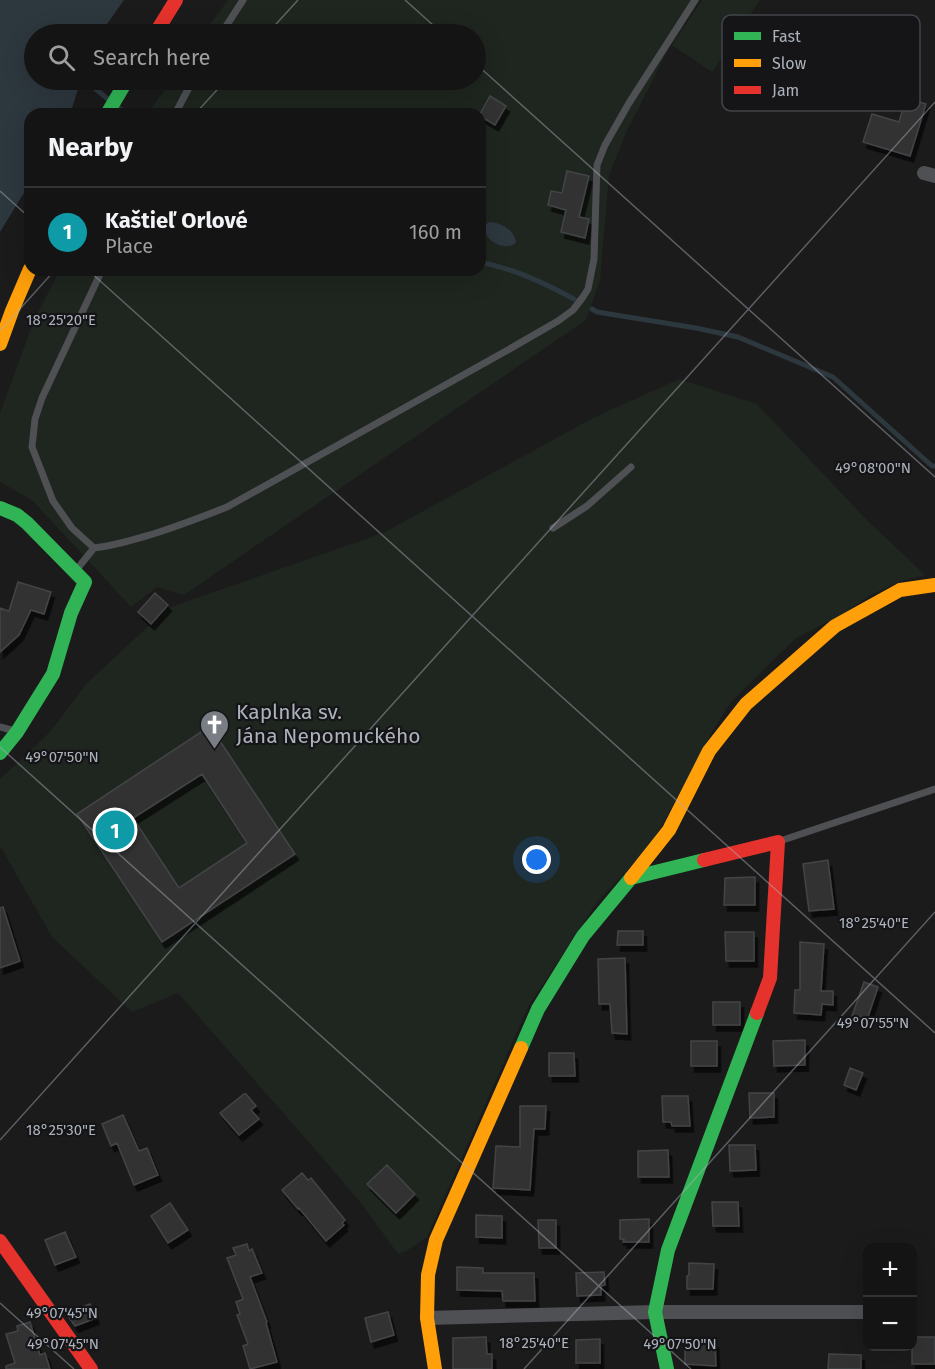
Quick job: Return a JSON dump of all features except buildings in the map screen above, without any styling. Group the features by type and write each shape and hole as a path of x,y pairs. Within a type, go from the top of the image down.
{"street":[{"path":"161,24 176,0"},
{"path":"111,108 121,90"},
{"path":"0,344 27,276"},
{"path":"0,508 27,523 85,582 71,613 53,674 0,753"},
{"path":"435,1369 427,1318 428,1275 435,1240 538,1010 583,936 669,830 709,751 746,704 835,626 900,590 935,585"},
{"path":"632,878 778,842 770,978 668,1250 655,1312 667,1369"},
{"path":"0,1241 91,1369"},
{"path":"427,1318 655,1312 863,1312"}],"lane":[{"path":"227,24 243,0"},
{"path":"75,571 94,548 111,546 155,533 227,507 506,351 573,310 583,297 591,279 594,259 597,165 605,145 629,103 695,0"},
{"path":"178,108 188,90"},
{"path":"94,548 72,528 53,501 32,447 35,419 42,398 99,276"},
{"path":"553,528 587,506 631,467"},
{"path":"0,727 16,732"},
{"path":"778,842 935,789"}],"shaded area":[{"path":"0,0 124,0 107,24 24,24 24,90 78,90 72,108 24,108 24,193 0,232"},
{"path":"228,0 700,0 668,50 626,133 609,175 600,280 586,320 184,595 157,587 131,607 32,500 0,482 0,413 35,318 57,276 486,276 486,108 151,108 165,90 486,90 486,24 210,24"},
{"path":"702,0 760,0 750,15 722,15 722,57 712,72 672,45"},
{"path":"489,222 507,228 513,234 516,243 506,246 490,240 486,232 486,224"},
{"path":"679,379 757,404 866,519 925,575 901,581 871,595 839,616 796,638 730,703 660,829 639,858 598,901 529,1005 427,1237 398,1254 361,1203 178,993 132,1012 52,937 0,846 0,779 50,732 87,683 168,608 383,533 595,417"}],"waterway":[{"path":"97,90 110,101"},
{"path":"486,264 529,277 574,299"},
{"path":"592,309 597,312 738,337 833,377 932,466 935,466"}],"traffic: fast":[{"path":"111,108 121,90"},
{"path":"0,508 17,515 27,523 85,582 71,613 53,674 17,732 0,753"},
{"path":"521,1048 538,1009 583,936 631,878 704,860"},
{"path":"667,1369 655,1312 668,1250 757,1013"}],"traffic: slow":[{"path":"0,344 27,276"},
{"path":"631,878 669,830 709,751 746,704 835,626 900,590 935,585"},
{"path":"435,1369 427,1318 428,1275 436,1240 521,1048"}],"traffic: jam":[{"path":"161,24 176,0"},
{"path":"704,860 778,842 770,978 757,1013"},
{"path":"0,1241 91,1369"}],"place":[{"name":"Kaplnka sv. Jána Nepomuckého","path":"215,750"},
{"name":"Kaštieľ Orlové","path":"115,830"}]}
